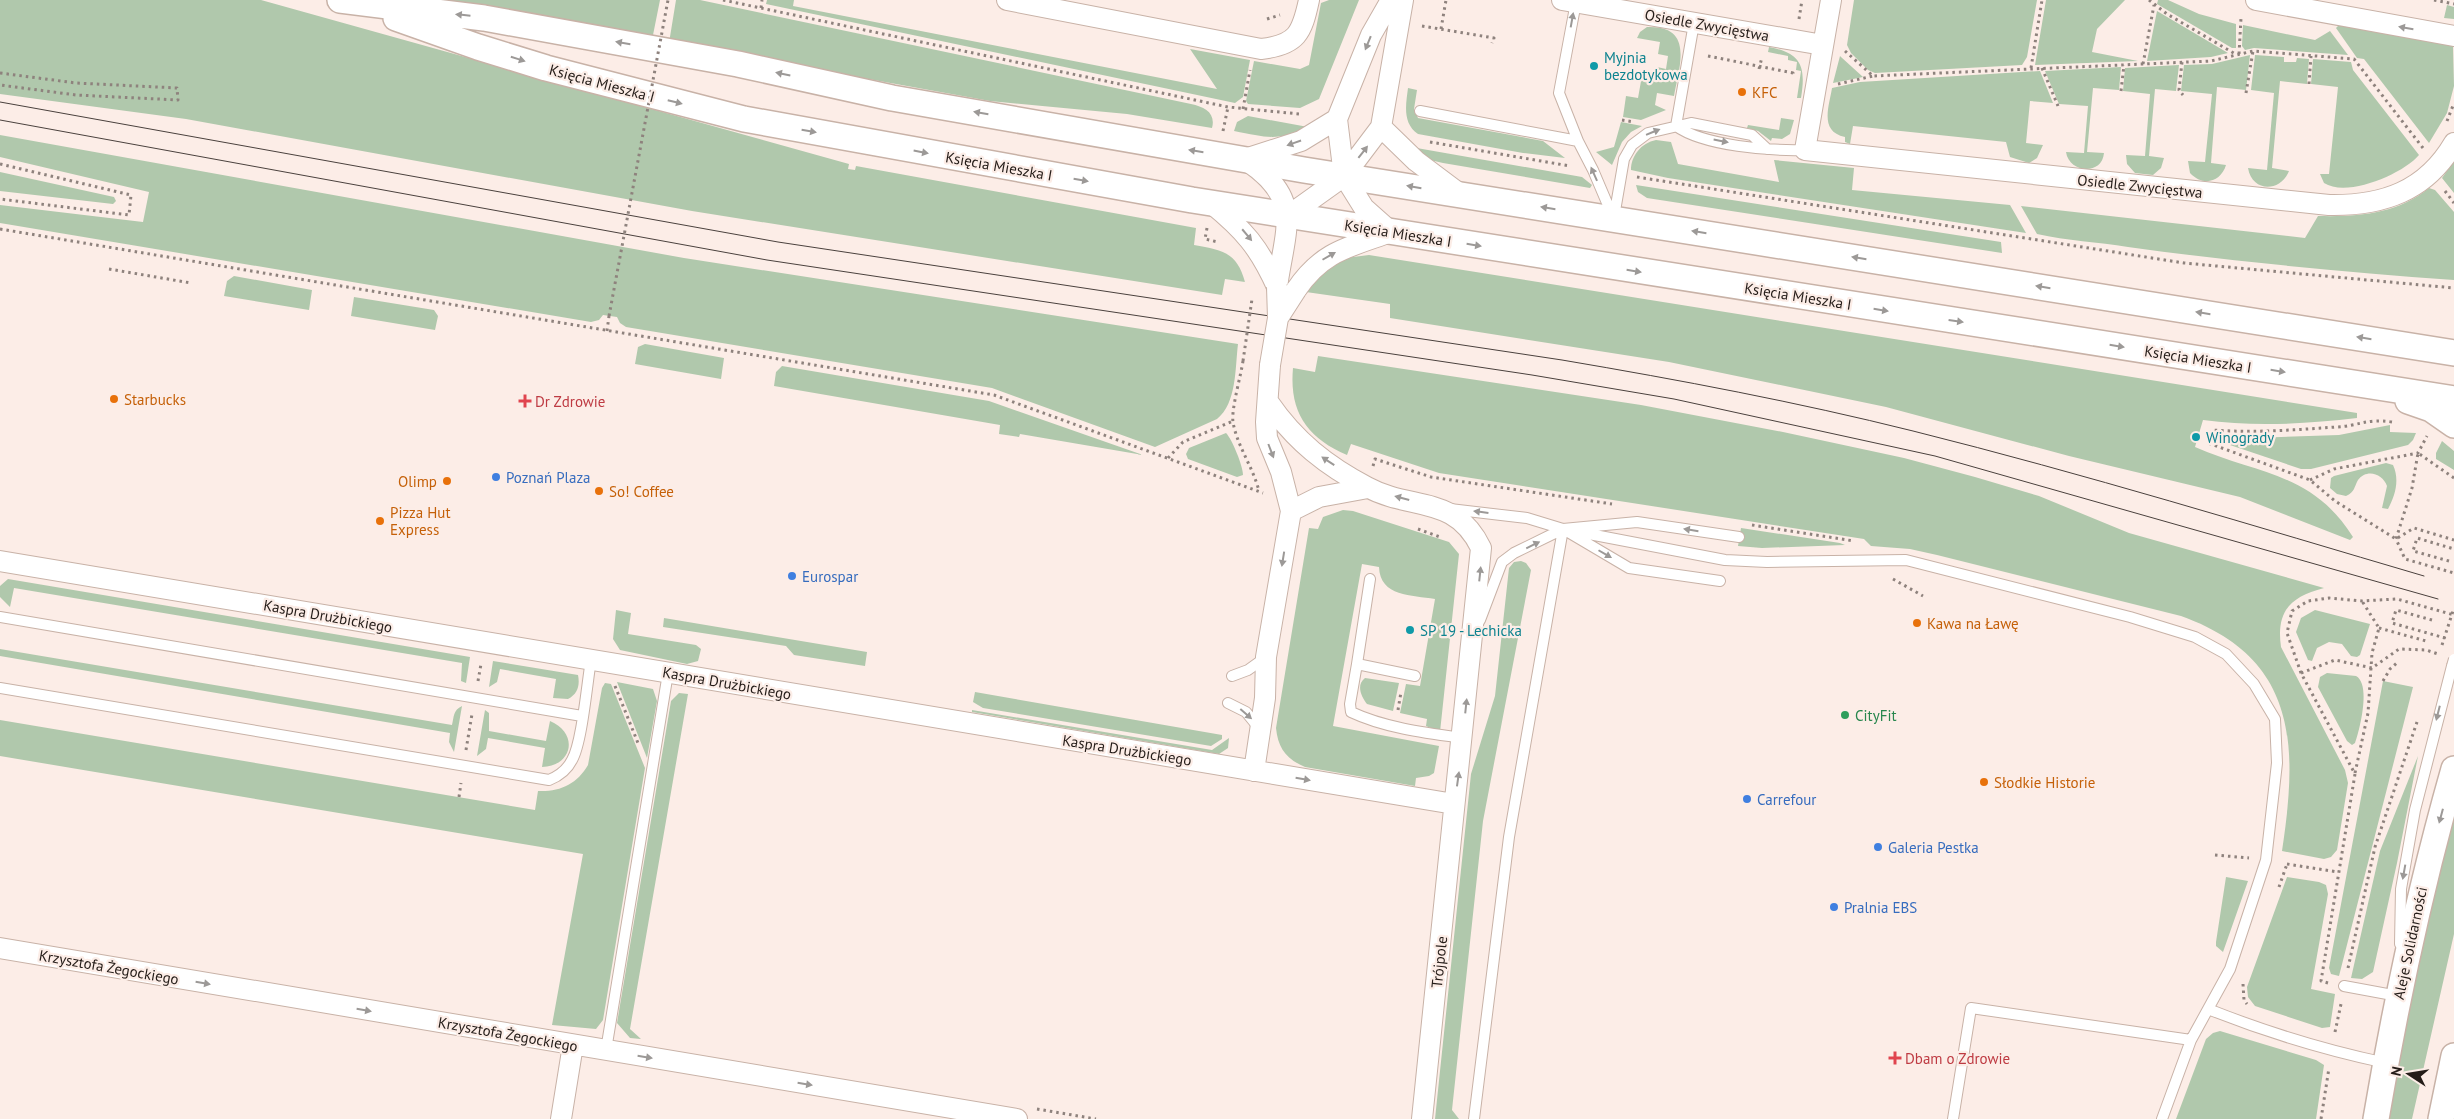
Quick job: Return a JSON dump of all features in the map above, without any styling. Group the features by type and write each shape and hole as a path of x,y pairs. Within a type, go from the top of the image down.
{"street":[{"path":"1007,0 1260,49 1274,48 1294,39 1304,25 1309,0"},
{"path":"1286,288 1332,254 1391,232 1364,208 1344,176 1337,119 1371,35 1390,0"},
{"path":"1288,216 1344,176 1381,127 1403,0"},
{"path":"1805,150 1831,46 1831,0"},
{"path":"2256,0 2454,36"},
{"name":"Osiedle Zwycięstwa","path":"1569,1 1831,46"},
{"name":"Księcia Mieszka I","path":"348,2 484,18 738,64 892,98 1344,176 2454,353"},
{"name":"Księcia Mieszka I","path":"348,2 478,47 546,68 706,110 950,157 1288,216 2454,399"},
{"path":"1244,159 1301,141 1337,119"},
{"path":"1381,127 1416,161 1462,195"},
{"name":"Osiedle Zwycięstwa","path":"1805,150 2321,204 2353,205 2384,200 2412,187 2432,172 2454,143"},
{"path":"1244,159 1266,174 1279,191 1288,216 1286,288 1278,318 1270,365 1269,403 1266,422 1267,438 1281,472 1291,511 1266,657 1261,730 1254,771"},
{"path":"1211,203 1240,226 1286,288"},
{"path":"2412,346 2454,337"},
{"path":"2366,385 2431,409 2454,425"},
{"path":"1269,403 1296,439 1368,488"},
{"path":"1291,511 1319,497 1368,488"},
{"name":"Trójpole","path":"1368,488 1437,508 1459,517 1474,533 1481,548 1463,738 1454,804 1422,1119"},
{"name":"Kaspra Drużbickiego","path":"0,561 1454,804"},
{"name":"Aleje Solidarności","path":"2376,1119 2398,997 2420,894 2454,770"},
{"name":"Krzysztofa Żegockiego","path":"0,948 1017,1119"},
{"path":"561,1119 573,1045"},
{"path":"2441,1119 2454,1056"}],"lane":[{"path":"1569,1 1559,93 1578,141 1614,218"},
{"path":"1676,126 1694,23"},
{"path":"1420,111 1578,141"},
{"path":"1678,111 1691,123"},
{"path":"1614,218 1624,159 1632,145 1640,138 1660,128 1691,123 1752,135 1767,150"},
{"path":"1676,126 1688,135 1767,150 1805,150"},
{"path":"1437,508 1527,518 1563,529 1725,560 1766,562 1906,560 2130,617 2195,637 2226,654 2254,684 2275,719 2277,763 2266,860 2230,968 2191,1040 2162,1119"},
{"path":"1473,640 1502,562 1514,553 1563,529 1637,522 1739,537"},
{"path":"1563,529 1629,568 1720,581"},
{"path":"1474,1119 1509,837 1563,529"},
{"path":"1370,579 1350,704 1351,712 1366,719 1463,738"},
{"path":"0,617 582,716"},
{"path":"1232,676 1243,672 1266,657"},
{"path":"0,688 549,780 562,773 573,758 591,660"},
{"path":"2344,986 2398,997 2402,889 2415,810 2453,662"},
{"path":"1357,664 1415,676"},
{"path":"606,1050 668,673"},
{"path":"1228,703 1246,712 1261,730"},
{"path":"1953,1119 1970,1008 2191,1040"},
{"path":"2208,1009 2249,1025 2332,1052 2386,1063"}],"path":[{"path":"607,331 668,0"},
{"path":"723,0 1243,109 1300,115"},
{"path":"761,8 762,0"},
{"path":"1441,29 1446,0"},
{"path":"1798,27 1802,0"},
{"path":"2031,68 2042,0"},
{"path":"2149,0 2154,5 2238,54"},
{"path":"2434,0 2454,4"},
{"path":"2143,64 2154,5"},
{"path":"2238,54 2241,16"},
{"path":"1415,25 1494,38 1492,43"},
{"path":"1714,26 1708,57 1760,68 1793,72 1792,80"},
{"path":"1831,46 1873,76"},
{"path":"2246,93 2253,51"},
{"path":"1830,86 1873,76 2211,61 2253,51 2354,59 2427,154"},
{"path":"2309,84 2311,56"},
{"path":"1243,109 1252,60"},
{"path":"2182,62 2179,90 2183,95"},
{"path":"2121,92 2124,65"},
{"path":"2042,68 2058,106"},
{"path":"0,73 76,83 178,88 178,100 76,95 0,85"},
{"path":"1424,141 1593,170"},
{"path":"0,164 132,195 129,215 0,199"},
{"path":"1620,174 2184,263 2454,288"},
{"path":"0,230 994,395 1265,494"},
{"path":"109,269 191,283"},
{"path":"1244,361 1253,294"},
{"path":"1168,458 1183,442 1233,421"},
{"path":"2338,427 2236,432 2212,430 2208,443 2310,480 2334,501 2396,539 2405,559 2454,573"},
{"path":"2396,539 2412,488 2418,453 2427,436"},
{"path":"2310,480 2334,469 2418,453 2454,478"},
{"path":"1411,526 1444,538"},
{"path":"2396,539 2414,528 2454,540"},
{"path":"2449,562 2413,551 2417,538 2453,548"},
{"path":"2354,774 2301,673 2287,633 2292,610 2308,601 2329,598 2362,600 2397,599 2454,615"},
{"path":"2362,600 2379,628 2426,641"},
{"path":"2437,661 2454,608"},
{"path":"2432,620 2396,610 2392,622 2445,638"},
{"path":"2344,986 2321,981 2354,774 2368,713 2372,653 2379,628"},
{"path":"2301,673 2335,660 2372,668 2399,650 2426,650"},
{"path":"2383,681 2390,669 2399,661"},
{"path":"1397,716 1400,697"},
{"path":"2321,1119 2344,986 2375,847 2419,715"},
{"path":"2277,892 2287,864"},
{"path":"2244,980 2244,1000 2249,1005"},
{"path":"2328,1030 2336,1029"}],"green space":[{"path":"0,0 261,0 849,164 848,169 855,170 856,166 1196,228 1194,245 1220,251 1233,258 1242,272 1245,282 1225,279 1222,295 692,211 186,119 0,94"},
{"path":"425,0 660,0 652,40"},
{"path":"676,0 700,0 1191,104 1205,109 1211,115 1212,128 1127,114 990,101 669,43"},
{"path":"767,0 794,0 793,6 1217,89 1190,49 1250,60 1243,97 1235,103 766,4"},
{"path":"1329,0 1359,0 1319,99 1300,108 1248,104 1246,101 1254,61 1300,69 1309,65 1321,3"},
{"path":"1854,0 2037,0 2027,57 2022,65 1875,73 1868,70 1851,53 1847,45"},
{"path":"2046,0 2125,0 2097,29 2092,52 2138,61 2035,65"},
{"path":"2158,0 2168,0 2199,14 2236,24 2236,48 2232,48 2157,4"},
{"path":"2447,5 2454,7 2454,19 2444,18"},
{"path":"2157,11 2228,53 2211,57 2147,61"},
{"path":"2340,24 2453,46 2454,86 2447,113 2429,143 2364,59 2357,58 2336,28"},
{"path":"2243,25 2315,40 2330,31 2348,55 2254,48 2245,50 2242,46"},
{"path":"1647,27 1662,28 1672,33 1678,40 1680,61 1674,96 1657,93 1655,105 1666,110 1641,120 1623,117 1626,96 1638,98 1643,70 1655,72 1657,67 1666,69 1668,56 1658,54 1660,42 1637,38 1640,32"},
{"path":"1769,47 1789,53 1799,63 1803,78 1801,98 1797,98 1801,71 1796,70 1797,62 1788,60 1788,56 1768,52"},
{"path":"2250,55 2246,90 2217,87 2211,163 2226,165 2224,171 2211,181 2200,180 2190,173 2188,161 2205,162 2212,94 2181,91 2184,65 2212,64"},
{"path":"2255,55 2284,57 2284,62 2296,62 2297,58 2309,59 2307,84 2280,81 2272,168 2289,171 2279,183 2267,187 2255,182 2248,168 2267,170 2274,93 2251,90"},
{"path":"1841,57 1863,77 1833,83"},
{"path":"2313,59 2351,62 2353,70 2419,155 2401,170 2374,182 2346,188 2334,187 2324,183 2320,174 2329,174 2338,87 2311,84"},
{"path":"2179,65 2176,91 2155,89 2149,156 2164,158 2161,168 2153,175 2135,173 2127,164 2126,155 2145,156 2150,94 2123,91 2125,68"},
{"path":"2121,67 2119,90 2093,88 2087,152 2104,153 2102,160 2098,166 2085,169 2079,168 2068,159 2066,152 2084,153 2088,106 2059,104 2045,71"},
{"path":"2040,71 2053,103 2030,101 2026,143 2043,145 2037,158 2029,163 2010,157 2006,142 1853,126 1850,144 1845,142 1845,137 1837,134 1829,124 1828,110 1832,88 1860,82"},
{"path":"1408,88 1417,90 1414,109 1418,118 1543,141 1565,158 1523,153 1418,134 1413,130 1407,119"},
{"path":"1248,116 1308,127 1288,135 1271,137 1234,131 1237,122"},
{"path":"1781,118 1794,120 1790,134 1782,139 1772,138 1771,141 1758,131 1747,128 1748,125 1779,130"},
{"path":"1621,122 1642,126 1631,132 1622,142 1612,165 1596,152 1614,147"},
{"path":"0,135 684,258 1238,344 1232,395 1224,412 1217,419 1155,447 992,388 626,327 620,323 617,317 603,315 599,320 591,322 0,223 0,205 143,222 149,192 0,157"},
{"path":"1656,140 1671,142 1678,164 1779,182 1774,160 1854,168 1852,190 2010,205 2026,233 1668,178 1631,170 1635,155 1641,147"},
{"path":"1411,147 1582,177 1592,185 1590,188 1443,163 1430,160"},
{"path":"2454,161 2454,193 2442,178"},
{"path":"0,172 114,197 116,201 113,204 0,191"},
{"path":"1636,185 2001,242 2002,253 1647,198 1638,192"},
{"path":"2429,188 2435,190 2454,212 2454,280 2250,262 2071,240 2037,234 2021,206 2305,238 2318,216 2348,216 2390,209 2417,197"},
{"path":"1369,255 2357,413 2357,418 2299,423 2261,424 2203,420 2195,447 2283,478 2302,487 2320,499 2337,516 2353,537 2350,540 2240,497 2069,456 1886,407 1669,362 1390,318 1390,304 1306,292 1312,280 1345,258"},
{"path":"234,276 312,290 309,310 224,296 227,281"},
{"path":"354,297 434,310 438,316 435,330 351,316"},
{"path":"645,344 724,358 721,379 635,364 638,347"},
{"path":"1318,356 1641,405 1783,432 1904,458 2039,496 2129,533 2324,588 2302,596 2288,607 2283,615 2280,634 2281,647 2345,770 2348,783 2337,850 2331,857 2324,859 2282,851 2289,775 2288,741 2281,710 2269,681 2248,656 2220,634 2181,616 1937,555 1910,549 1871,546 1864,539 1439,473 1351,444 1347,455 1333,448 1311,432 1298,410 1294,398 1293,368 1315,372"},
{"path":"782,366 989,401 1143,455 1020,434 1019,437 999,434 1000,425 774,386 776,372"},
{"path":"2390,425 2390,432 2416,433 2413,440 2408,445 2311,469 2301,469 2224,443 2225,439 2339,435"},
{"path":"1226,433 1237,453 1243,475 1237,477 1188,459 1186,454 1189,448"},
{"path":"2442,441 2454,451 2454,470 2436,459 2436,453"},
{"path":"2386,463 2393,465 2396,476 2395,493 2388,509 2382,508 2387,486 2382,478 2374,474 2370,473 2362,476 2353,491 2346,496 2337,494 2330,488 2331,478 2334,476"},
{"path":"1343,510 1353,511 1449,542 1459,554 1440,732 1426,726 1427,719 1400,713 1406,684 1420,686 1435,599 1399,593 1385,584 1379,567 1362,564 1333,726 1439,746 1434,773 1429,776 1416,778 1415,786 1305,767 1298,764 1284,752 1277,735 1276,728 1309,528 1318,529 1323,517"},
{"path":"1741,528 1845,545 1762,548 1738,546"},
{"path":"1521,561 1526,563 1531,570 1483,821 1452,1110 1459,1119 1435,1119 1471,774 1495,696 1509,568 1514,562"},
{"path":"8,579 470,657 466,683 461,681 462,663 14,588 10,607 0,597 0,586"},
{"path":"616,610 631,613 628,634 696,645 701,649 698,661 687,664 620,650 613,639"},
{"path":"2315,610 2370,624 2360,655 2357,657 2351,656 2342,644 2329,642 2317,648 2312,661 2308,660 2296,632 2301,618"},
{"path":"664,618 867,652 865,666 794,655 786,646 663,627"},
{"path":"0,649 452,725 455,712 462,706 454,752 449,742 450,733 0,656"},
{"path":"493,661 578,675 578,689 568,699 553,698 556,679 500,669 497,682 489,687"},
{"path":"2327,673 2356,676 2363,688 2364,697 2361,718 2355,743 2352,745 2347,741 2318,687 2320,677"},
{"path":"1365,678 1399,683 1393,711 1367,704 1361,694 1360,687"},
{"path":"2383,681 2413,687 2339,976 2331,974 2329,968"},
{"path":"617,682 653,689 657,701 647,758"},
{"path":"605,683 611,684 645,768 603,1020 596,1029 552,1025 583,854 0,756 0,720 535,810 538,791 554,790 567,786 584,772 588,765 602,688"},
{"path":"975,692 1222,735 1222,739 1211,746 983,708 973,702"},
{"path":"679,693 688,694 630,1029 641,1039 630,1038 617,1023 671,701"},
{"path":"485,710 489,713 489,731 546,741 550,721 559,726 565,733 568,741 566,755 552,765 542,767 545,748 488,738 486,749 477,756"},
{"path":"972,710 1212,750 1229,738 1228,748 1219,754 972,712"},
{"path":"2418,756 2373,972 2362,979 2351,978 2380,851"},
{"path":"2454,811 2454,934 2412,1119 2387,1119 2406,1008"},
{"path":"2226,877 2248,881 2223,952 2216,946 2216,942"},
{"path":"2287,877 2319,882 2326,885 2328,894 2311,989 2335,994 2330,1027 2322,1028 2255,1006 2248,997 2247,987"},
{"path":"2220,1031 2316,1060 2324,1065 2316,1119 2176,1119 2206,1039 2213,1033"}],"tram line":[{"path":"0,102 778,242 1562,360 1738,392 1869,420 2042,465 2424,576"},
{"path":"0,120 767,260 1532,375 1674,399 1935,456 2438,599"}],"place":[{"name":"Myjnia bezdotykowa","path":"1594,66"},
{"name":"KFC","path":"1742,92"},
{"name":"Starbucks","path":"114,399"},
{"name":"Dr Zdrowie","path":"525,401"},
{"name":"Winogrady","path":"2196,437"},
{"name":"Poznań Plaza","path":"496,477"},
{"name":"Olimp","path":"447,481"},
{"name":"So! Coffee","path":"599,491"},
{"name":"Pizza Hut Express","path":"380,521"},
{"name":"Eurospar","path":"792,576"},
{"name":"Kawa na Ławę","path":"1917,623"},
{"name":"SP 19 - Lechicka","path":"1410,630"},
{"name":"CityFit","path":"1845,715"},
{"name":"Słodkie Historie","path":"1984,782"},
{"name":"Carrefour","path":"1747,799"},
{"name":"Galeria Pestka","path":"1878,847"},
{"name":"Pralnia EBS","path":"1834,907"},
{"name":"Dbam o Zdrowie","path":"1895,1058"}]}
